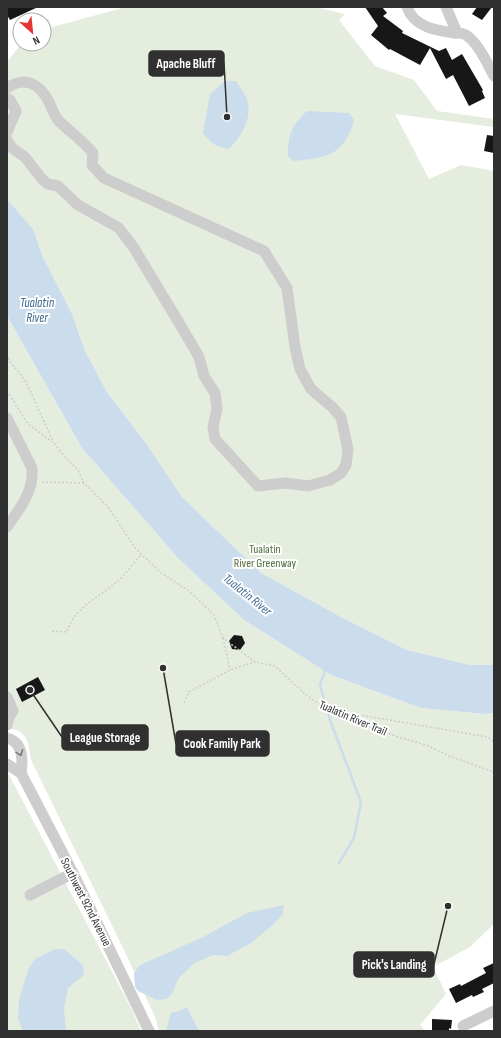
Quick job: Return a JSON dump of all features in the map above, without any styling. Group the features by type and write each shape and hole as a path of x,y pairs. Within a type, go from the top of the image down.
{"street":[{"path":"407,7 409,13 418,22 436,30 465,34 478,48 494,76"},
{"path":"446,7 457,33"},
{"path":"7,88 17,82 22,81 26,81 35,86 48,101 58,120 82,140 93,153 92,165 104,178 264,251 287,288 295,347 300,368 311,389 341,417 348,450 346,465 340,473 330,480 308,486 286,483 258,486 251,480 241,466 215,439 213,427 217,409 215,393 204,376 199,357 134,248 119,228 78,205 58,186 48,184 42,179 25,157 12,148 7,140"},
{"path":"7,98 10,100 16,111 7,132"},
{"path":"7,418 32,468 30,493 7,527"},
{"path":"7,697 13,711 9,717 7,725"},
{"name":"Southwest 92nd Avenue","path":"8,735 21,752 23,762 21,773 72,873 149,1031"},
{"path":"7,764 21,773"},
{"path":"30,895 72,873"},
{"path":"463,1026 494,1011"}],"path":[{"path":"7,354 10,362 25,380 54,443 78,470 84,483 108,507 141,555 164,575 188,591 214,615 223,638 230,670"},
{"path":"7,391 28,424 54,443"},
{"path":"32,482 84,483"},
{"path":"52,631 67,632 69,623 77,612 118,581 141,555"},
{"name":"Tualatin River Trail","path":"223,638 255,662 275,666 307,696 327,709 358,723 426,745 449,756 494,772"},
{"path":"184,703 189,692 230,670 255,662"},
{"path":"327,709 488,737 494,742"}],"green space":[{"name":"Tualatin River Greenway","path":"126,7 316,7 345,14 339,20 375,66 414,80 437,111 494,119 494,127 395,114 429,179 461,165 494,171 494,665 470,665 407,650 341,617 261,573 182,497 148,446 107,392 85,351 72,314 43,257 33,229 7,199 7,62 15,52 52,52 52,27"},
{"path":"7,316 82,448 178,558 244,620 331,675 421,708 484,714 494,713 494,924 470,947 433,967 446,994 420,1025 426,1031 159,1031 155,1017 125,952 31,760 26,738 19,731 7,729"},
{"path":"7,771 132,1010 141,1031 7,1031"}],"water":[{"path":"225,81 236,81 246,97 249,111 248,118 242,132 229,149 214,144 203,133 210,94"},
{"path":"307,111 349,113 354,120 345,141 332,153 315,158 293,161 288,156 290,136 297,121"},
{"name":"Tualatin River","path":"7,199 33,229 43,257 72,314 85,351 107,392 148,446 182,497 261,573 341,617 407,650 470,665 494,665 494,713 484,714 421,708 331,675 244,620 178,558 82,448 7,316"},
{"path":"284,905 283,914 274,924 251,943 227,956 213,955 194,963 178,979 172,994 166,999 157,1000 138,991 135,987 134,973 139,966 203,937 247,913"},
{"path":"55,949 64,949 83,965 84,975 68,988 64,1008 66,1031 23,1031 18,1019 19,1000 28,970 35,959"},
{"path":"187,1007 199,1031 166,1031 171,1013"}],"building":[{"path":"7,7 38,7 27,12 12,12 12,19 10,20 7,15"},
{"path":"365,7 382,7 387,13 383,16 403,31 402,33 439,51 446,48 452,60 462,54 483,90 482,91 485,98 469,106 453,75 446,79 430,48 420,65 390,49 389,50 371,35 378,26"},
{"path":"477,7 492,7 482,20 472,14"},
{"path":"487,135 494,136 494,153 484,151"},
{"path":"234,635 242,636 245,643 240,650 232,649 229,641"},
{"path":"38,677 45,690 22,702 16,689"},
{"path":"494,963 494,983 482,989 484,992 473,997 472,995 456,1003 449,989 460,984 461,986 486,973 483,968"},
{"path":"432,1019 452,1020 451,1029 449,1028 449,1031 432,1031"}],"waterway":[{"path":"326,668 320,685 330,720 361,802 354,838 339,863"}],"place":[{"name":"Apache Bluff","path":"227,117"},
{"name":"Cook Family Park","path":"163,668"},
{"name":"League Storage","path":"30,690"},
{"name":"Pick's Landing","path":"448,906"}]}
